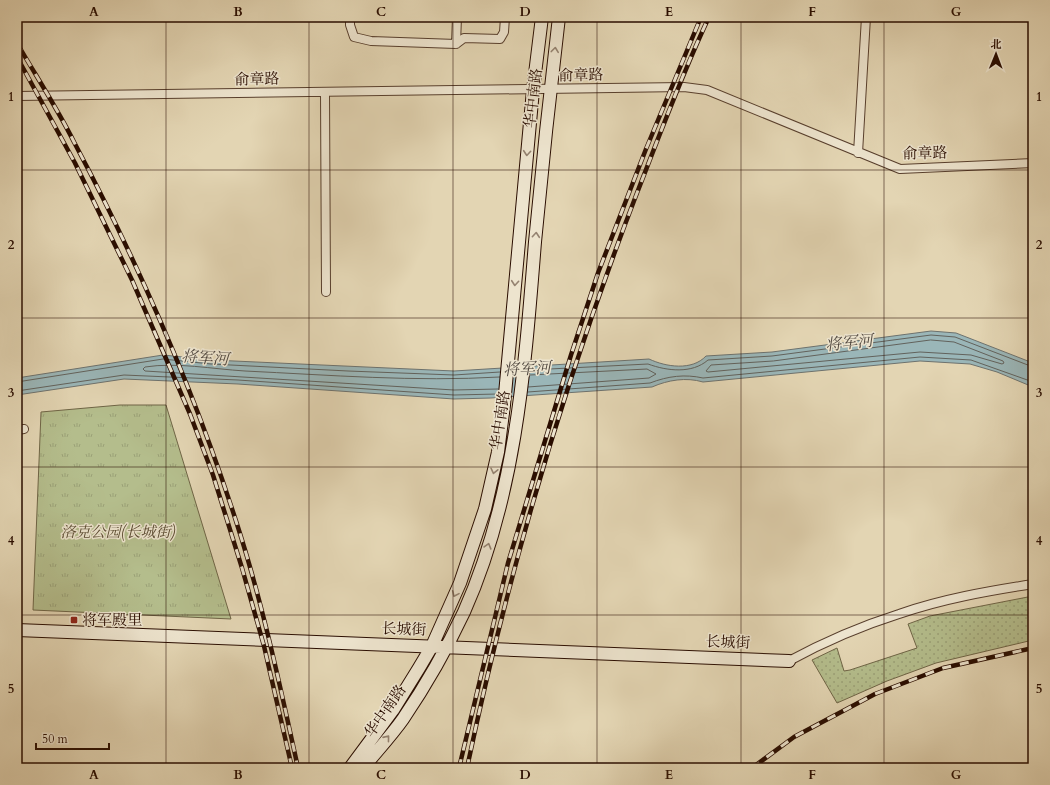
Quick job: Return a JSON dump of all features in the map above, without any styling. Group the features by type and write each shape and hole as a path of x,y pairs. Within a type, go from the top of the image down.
{"main road":[{"name":"华中南路","path":"350,768 393,710 432,646 460,582 485,509 498,452 504,405 533,90 542,17"},
{"name":"华中南路","path":"362,768 402,719 446,647 464,612 483,565 512,452 525,357 544,138 559,17"},
{"name":"长城街","path":"17,630 789,661"}],"street":[{"path":"350,17 350,25 354,37 371,41 456,44 464,38 500,39 504,32 505,17"},
{"path":"456,44 458,17"},
{"path":"858,153 866,17"},
{"name":"俞章路","path":"17,96 684,87 707,90 900,170 1033,163"},
{"path":"325,92 326,292"},
{"path":"789,661 818,646 899,614 958,598 1033,584"}],"green space":[{"name":"洛克公园(长城街)","path":"120,405 166,405 231,619 33,610 41,412"},
{"path":"1033,596 1033,640 936,663 887,681 837,703 812,660 837,648 844,671 850,670 917,648 908,624 930,616"}],"water":[{"name":"将军河","path":"931,331 956,333 1033,363 1033,387 997,372 970,364 920,361 703,382 697,380 677,380 652,387 491,398 454,399 238,384 124,379 17,395 17,378 163,355 212,360 454,371 649,359 671,366 686,366 700,361 706,356 772,352"}],"railway":[{"path":"459,768 508,563 571,355 598,273 646,149 701,17"},
{"path":"467,768 483,695 520,549 562,405 637,193 680,82 709,17"},
{"path":"17,43 54,104 98,188 163,328 202,424 220,472 254,582 277,674 298,768"},
{"path":"17,57 75,163 132,280 190,414 213,475 242,568 264,646 292,768"},
{"path":"752,768 794,737 875,694 943,668 1033,648"}],"place":[{"name":"将军殿里","path":"74,620"}]}
